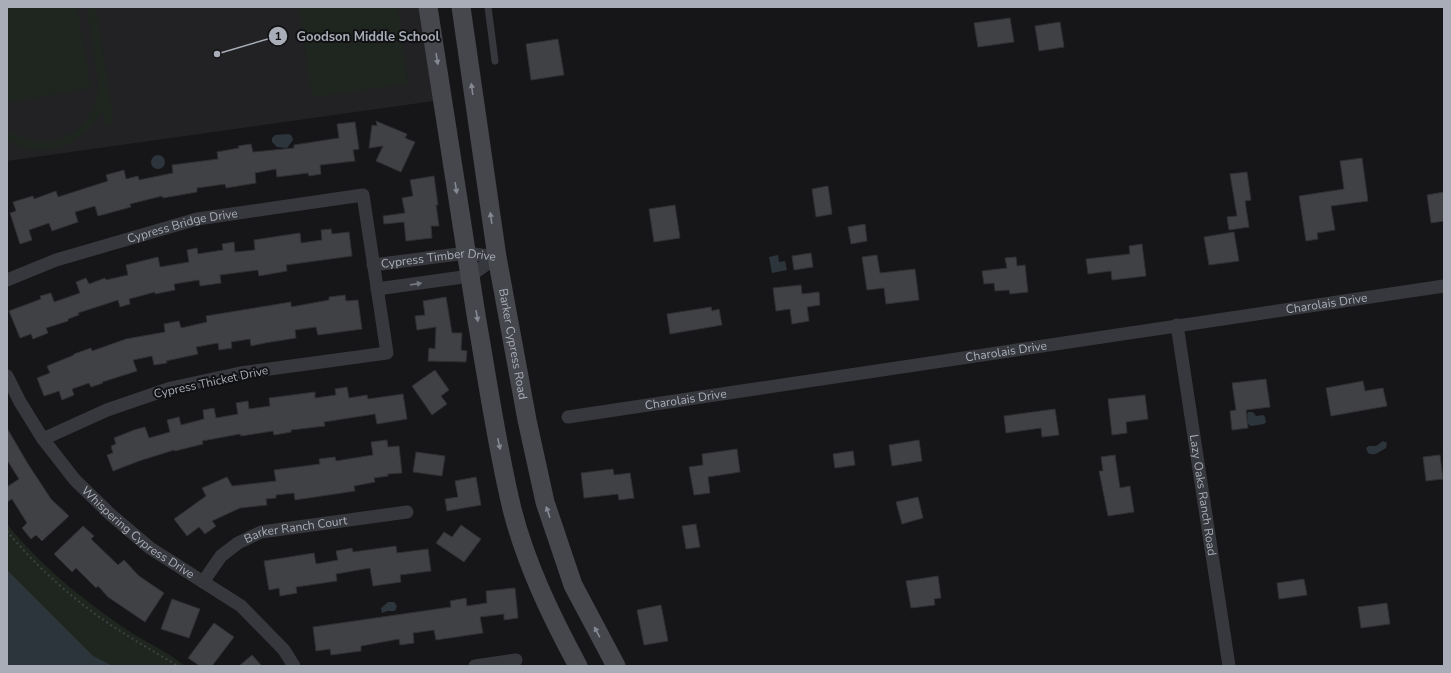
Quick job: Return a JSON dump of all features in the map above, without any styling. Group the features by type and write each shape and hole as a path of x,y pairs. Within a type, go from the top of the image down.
{"main road":[{"path":"428,7 466,253 495,426 513,510 533,572 563,638 578,666"},
{"name":"Barker Cypress Road","path":"461,7 497,257 527,420 545,502 572,585 616,666"}],"street":[{"name":"Cypress Timber Drive","path":"363,195 386,353"},
{"name":"Cypress Bridge Drive","path":"7,280 56,260 197,219 363,195"},
{"name":"Cypress Timber Drive","path":"373,265 466,253 497,257"},
{"name":"Cypress Timber Drive","path":"377,289 470,276 497,257"},
{"name":"Charolais Drive","path":"568,417 1444,286"},
{"name":"Lazy Oaks Ranch Road","path":"1177,325 1229,666"},
{"name":"Cypress Thicket Drive","path":"43,439 107,410 171,388 240,373 386,353"},
{"name":"Whispering Cypress Drive","path":"7,376 20,402 43,439 76,480 110,514 150,548 241,606 284,650 294,666"},
{"name":"Barker Ranch Court","path":"203,582 221,556 238,543 261,532 407,512"},
{"path":"475,666 516,660"}],"lane":[{"path":"488,7 495,61"}],"path":[{"path":"7,531 57,582 91,610 119,630 178,666"}],"shaded area":[{"path":"7,7 420,7 434,101 7,161"},
{"path":"7,7 77,7 91,88 7,103"},
{"path":"87,7 96,7 114,124 105,126 102,110 85,133 74,141 61,147 48,150 34,150 21,147 7,140 7,130 25,139 45,142 59,139 75,131 92,111 97,95 98,82"},
{"path":"299,7 398,7 408,84 312,97"},
{"path":"289,134 292,136 293,140 287,148 277,147 272,142 272,138 275,135"},
{"path":"158,155 163,157 165,162 163,167 158,169 153,167 151,162 153,157"},
{"path":"778,255 779,262 785,261 787,270 772,273 769,257"},
{"path":"1248,412 1253,412 1256,416 1263,415 1266,422 1264,424 1251,426 1248,424"},
{"path":"1383,441 1387,443 1386,448 1375,454 1368,453 1366,448 1369,446 1376,446"},
{"path":"7,524 47,567 78,594 126,629 185,666 7,666"},
{"path":"7,570 93,656 113,666 7,666"},
{"path":"388,602 394,602 397,606 395,611 387,611 382,613 381,608"}],"building":[{"path":"1010,18 1014,42 978,47 974,23"},
{"path":"1060,22 1064,47 1039,51 1035,26"},
{"path":"558,39 564,75 531,80 526,44"},
{"path":"376,121 407,134 405,138 415,142 401,172 376,161 383,146 369,148 372,125 377,126"},
{"path":"355,122 359,149 353,150 355,161 320,165 321,174 309,176 308,173 277,177 276,169 255,173 256,183 226,188 225,184 197,188 197,192 163,198 162,196 130,204 131,207 98,216 95,206 75,212 78,222 52,231 49,223 29,230 32,240 20,244 10,213 16,211 13,202 33,196 34,199 56,191 58,197 108,181 106,175 124,170 126,179 138,176 139,180 173,173 172,165 218,159 217,152 239,148 238,146 251,144 253,152 294,148 294,145 339,138 337,124"},
{"path":"1362,158 1368,201 1331,206 1335,230 1317,233 1318,239 1306,241 1299,196 1344,189 1340,161"},
{"path":"1247,172 1251,200 1245,201 1249,227 1229,230 1227,217 1237,216 1230,174"},
{"path":"434,176 439,226 431,226 432,238 406,241 404,222 384,224 383,216 405,213 402,198 413,196 410,180"},
{"path":"828,186 832,214 816,217 812,189"},
{"path":"1444,192 1444,221 1431,223 1427,195"},
{"path":"675,205 680,238 654,242 649,209"},
{"path":"865,224 867,241 851,244 848,227"},
{"path":"331,229 332,234 349,232 352,256 286,265 287,271 259,276 258,270 220,275 221,283 200,286 199,280 174,284 175,290 155,294 155,292 129,299 130,304 120,307 118,300 78,313 79,315 68,319 68,321 46,328 48,333 33,339 31,334 20,338 9,311 41,299 40,296 51,293 54,302 80,293 76,282 86,278 89,284 105,278 106,280 128,275 126,265 158,257 160,267 189,262 187,250 197,248 198,254 223,250 222,244 234,242 235,252 255,250 254,240 300,233 301,243 322,240 321,230"},
{"path":"1234,232 1239,261 1209,265 1204,237"},
{"path":"1142,244 1146,276 1112,280 1111,271 1088,274 1086,259 1130,254 1129,246"},
{"path":"811,253 813,267 794,270 792,256"},
{"path":"877,255 880,273 915,269 919,300 886,304 884,288 867,290 862,257"},
{"path":"1016,257 1017,266 1025,265 1028,292 1010,294 1009,290 995,291 994,283 984,284 982,271 1007,268 1005,258"},
{"path":"801,285 802,294 819,292 820,305 807,307 809,321 792,324 790,309 776,311 773,288"},
{"path":"345,295 346,301 358,300 362,329 318,335 316,327 295,330 296,338 251,346 250,339 231,342 232,348 219,350 218,343 196,347 198,354 166,361 167,363 154,365 152,356 133,360 137,371 91,387 89,383 72,389 74,395 62,400 59,391 44,396 37,378 50,373 47,366 74,354 91,348 92,351 126,339 165,332 164,324 179,321 181,328 207,322 206,316 291,302 291,307 329,300 329,297"},
{"path":"446,297 452,333 462,333 461,350 467,351 466,362 428,361 429,348 435,349 436,327 417,330 415,316 425,315 423,301"},
{"path":"711,307 712,311 719,309 722,325 670,334 667,314"},
{"path":"435,370 449,390 441,396 447,404 432,415 412,386"},
{"path":"1266,379 1270,407 1246,410 1248,428 1232,430 1230,411 1236,410 1232,383"},
{"path":"1363,381 1365,391 1383,388 1387,406 1331,416 1326,388"},
{"path":"347,387 349,398 367,395 368,399 403,394 407,419 377,424 375,414 324,422 325,426 291,430 291,432 274,435 273,431 241,436 240,434 202,441 203,444 174,450 113,471 107,455 113,453 111,446 116,444 114,438 134,430 145,427 149,438 170,432 167,420 179,417 181,425 204,419 203,410 214,408 216,418 238,414 236,403 248,401 249,409 270,406 269,398 315,392 315,398 336,395 335,389"},
{"path":"1145,395 1148,419 1126,422 1127,433 1112,435 1108,399"},
{"path":"1055,409 1059,435 1042,437 1041,428 1006,433 1004,416"},
{"path":"7,428 51,499 69,516 42,541 36,535 31,539 22,528 27,523 12,499 7,502 7,487 19,479 7,460"},
{"path":"387,440 388,447 399,446 402,473 388,474 388,476 374,478 375,482 354,486 355,491 295,500 294,493 276,495 276,498 266,499 267,505 240,508 212,521 216,526 205,534 199,527 187,536 174,519 206,496 202,488 227,477 232,486 276,481 274,470 320,464 319,459 335,457 336,461 373,455 371,442"},
{"path":"919,440 922,461 892,466 889,445"},
{"path":"737,449 740,472 708,477 710,493 694,495 689,467 703,465 702,454"},
{"path":"853,451 855,465 835,468 833,454"},
{"path":"416,452 445,456 442,476 413,472"},
{"path":"1115,455 1120,488 1130,486 1134,512 1108,516 1099,471 1103,471 1101,457"},
{"path":"1440,455 1443,479 1426,481 1423,457"},
{"path":"613,469 614,475 630,473 634,498 619,500 618,494 584,498 581,473"},
{"path":"476,477 481,505 447,511 445,499 458,497 455,481"},
{"path":"918,497 923,518 902,524 896,502"},
{"path":"696,524 700,547 686,549 682,526"},
{"path":"461,525 481,539 464,562 436,543 444,532 452,537"},
{"path":"83,526 94,536 91,539 118,565 124,560 139,576 164,593 145,622 108,597 98,586 96,588 76,568 72,572 54,554"},
{"path":"396,546 397,553 428,549 431,571 400,575 401,582 373,586 370,568 336,574 337,581 296,587 297,593 280,596 279,588 269,590 264,561 314,553 316,564 338,560 336,551 352,548 353,552"},
{"path":"938,576 941,598 934,599 935,605 911,608 906,581"},
{"path":"1304,579 1307,595 1279,599 1277,583"},
{"path":"515,588 518,618 504,620 504,614 480,617 483,633 436,640 434,630 413,633 414,643 400,645 399,639 361,646 361,651 331,655 330,649 316,651 313,627 451,607 450,601 466,598 467,606 487,603 486,591"},
{"path":"172,599 200,609 189,638 161,629"},
{"path":"1387,603 1390,624 1361,628 1358,607"},
{"path":"661,605 668,641 644,645 637,610"},
{"path":"214,623 234,637 212,666 200,666 188,658"},
{"path":"252,655 262,666 239,666"}],"place":[{"name":"Goodson Middle School","path":"217,54"}]}
